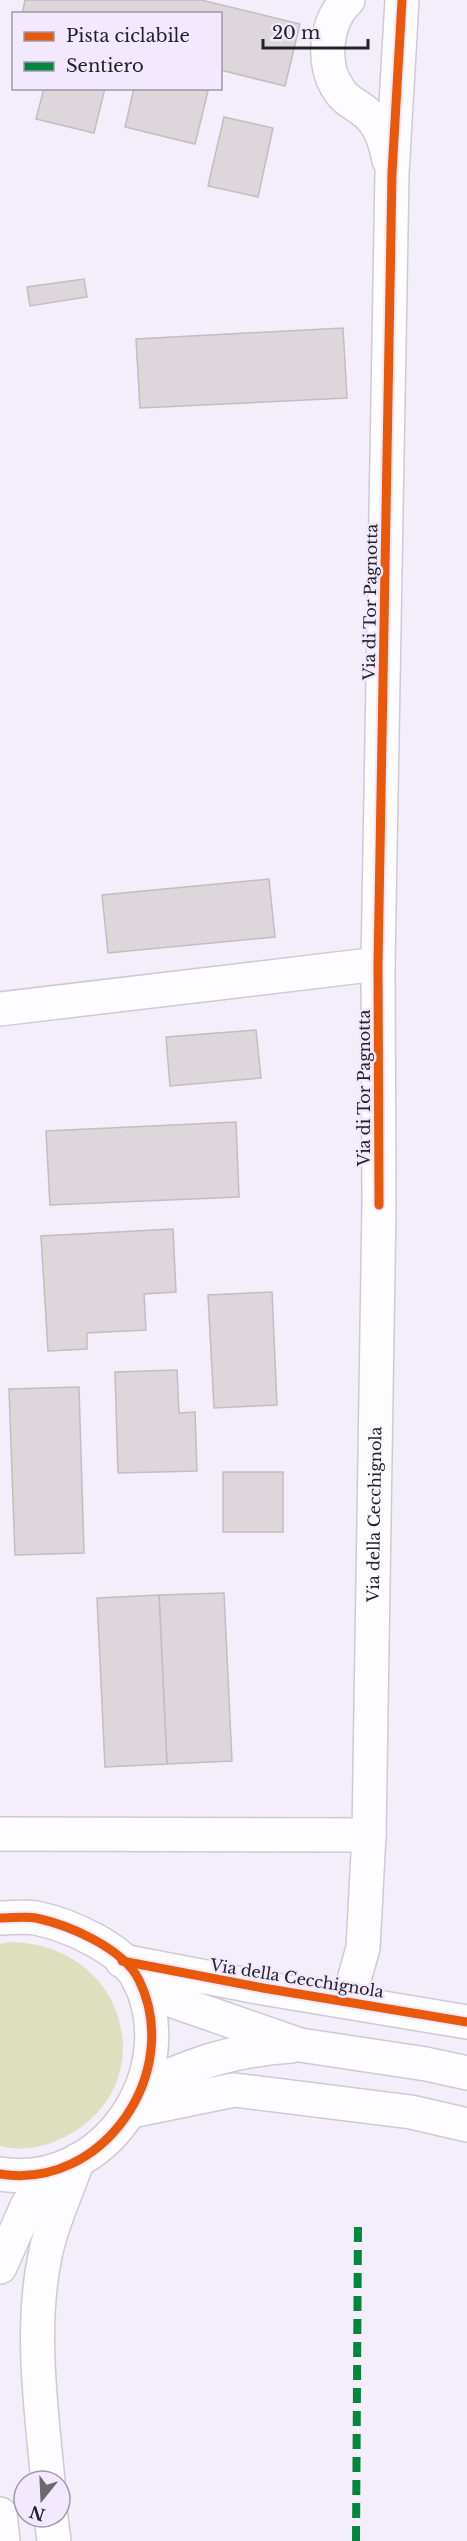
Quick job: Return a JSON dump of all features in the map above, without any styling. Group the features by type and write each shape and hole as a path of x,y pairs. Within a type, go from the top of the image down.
{"street":[{"name":"Via di Tor Pagnotta","path":"348,0 336,13 331,26 330,67 338,90 346,99 367,113 382,133 392,173"},
{"name":"Via di Tor Pagnotta","path":"379,1205 378,964 392,173 402,0"},
{"path":"0,1009 378,964"},
{"name":"Via della Cecchignola","path":"348,2001 363,1948 369,1835 379,1205"},
{"path":"0,1834 369,1835"},
{"path":"0,1918 34,1918 71,1929 98,1941 130,1970 176,2002 300,2045 426,2064 467,2073"},
{"path":"0,2267 28,2204 66,2166 115,2133 137,2099 152,2048 150,2015 130,1970"},
{"name":"Via della Cecchignola","path":"130,1970 348,2001 467,2022"},
{"path":"137,2099 195,2063 254,2049 300,2045"},
{"path":"137,2099 234,2090 411,2112 467,2125"},
{"path":"0,2174 19,2177 66,2166"},
{"path":"47,2469 36,2362 45,2256 66,2166"},
{"path":"0,2514 3,2541"}],"green space":[{"path":"10,1942 52,1949 84,1967 107,1993 120,2024 122,2057 113,2090 92,2118 58,2140 29,2148 0,2146 0,1944"}],"building":[{"path":"25,0 201,0 300,24 285,86 222,70 222,12 22,12"},
{"path":"43,90 105,90 94,133 36,119"},
{"path":"134,90 208,91 195,144 125,127"},
{"path":"224,117 273,128 258,197 208,186"},
{"path":"84,279 87,297 30,306 27,287"},
{"path":"343,328 347,398 140,408 136,339"},
{"path":"269,879 275,937 108,953 102,895"},
{"path":"256,1030 261,1078 170,1086 166,1037"},
{"path":"236,1122 239,1197 50,1205 46,1131"},
{"path":"173,1229 176,1292 144,1294 146,1330 87,1333 87,1349 48,1351 41,1236"},
{"path":"272,1292 277,1405 214,1408 208,1295"},
{"path":"177,1370 179,1413 195,1412 197,1471 118,1473 115,1372"},
{"path":"79,1387 84,1553 15,1555 9,1389"},
{"path":"223,1472 283,1472 283,1532 223,1532"},
{"path":"224,1593 232,1761 167,1764 159,1595"},
{"path":"159,1595 167,1764 105,1767 97,1598"}],"marked path":[{"path":"356,2541 358,2223"}],"cycle path":[{"path":"379,1205 378,964 392,173 402,0"},
{"path":"0,1918 32,1917 49,1921 79,1932 121,1958 139,1980 150,2015 151,2052 142,2086 125,2118 101,2144 72,2164 37,2174 0,2174"},
{"path":"122,1961 263,1988 467,2022"}]}
